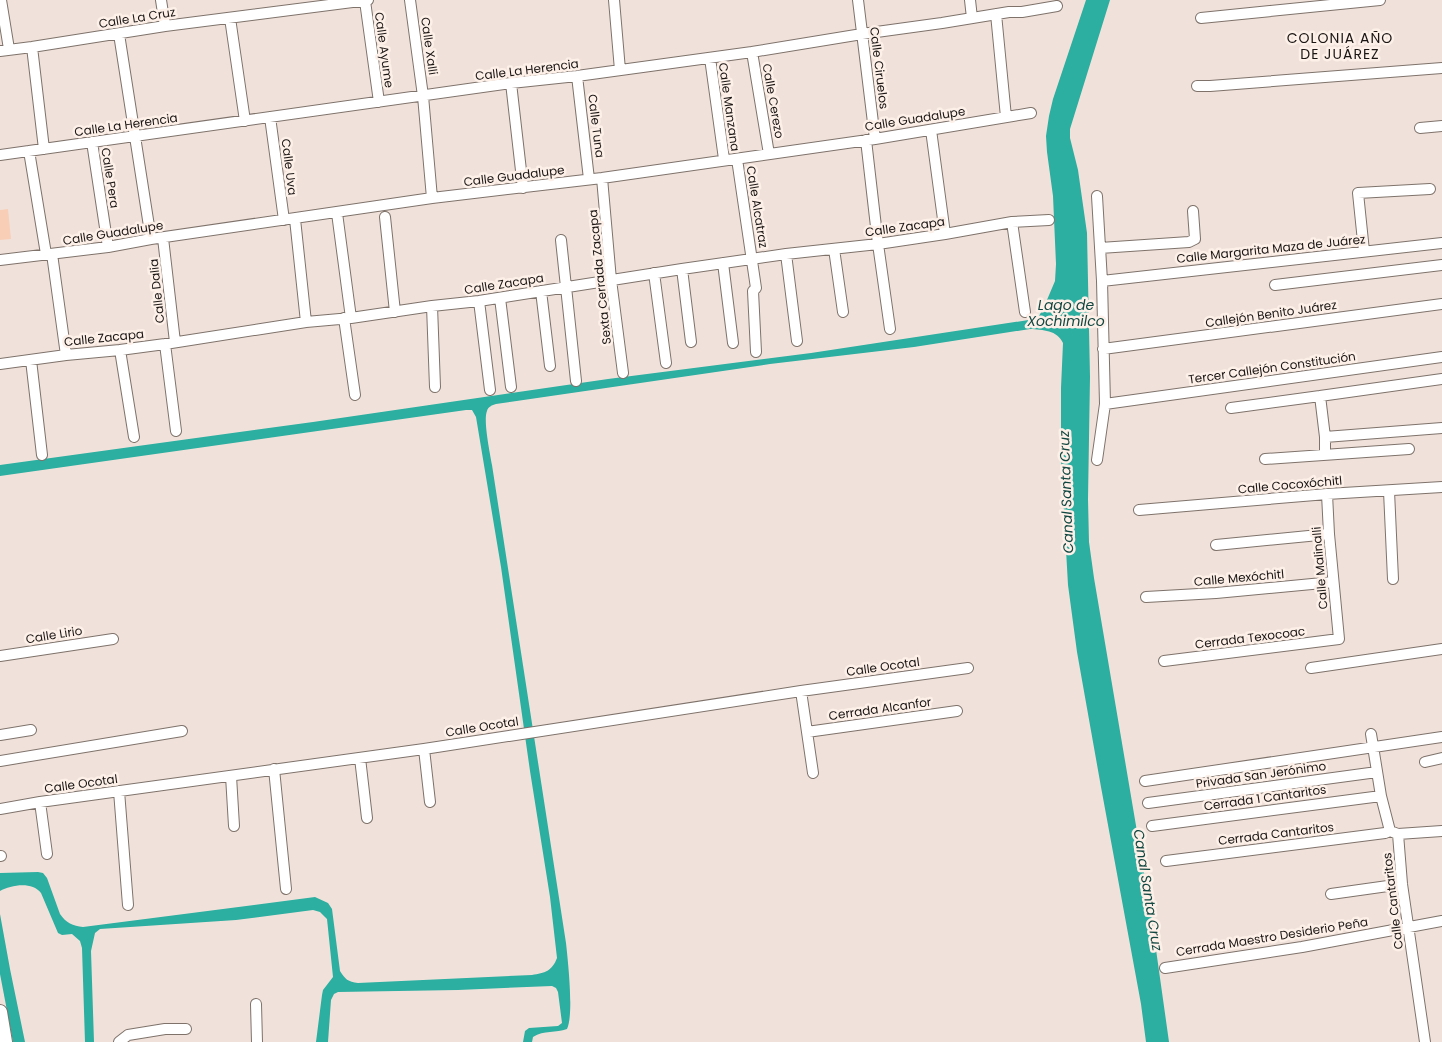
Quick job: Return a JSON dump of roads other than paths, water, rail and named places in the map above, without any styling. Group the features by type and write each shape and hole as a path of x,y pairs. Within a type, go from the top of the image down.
{"street":[{"path":"1,0 5,50"},
{"path":"161,0 165,26"},
{"name":"Calle La Cruz","path":"5,50 165,26 366,0"},
{"name":"Calle Ayume","path":"366,0 379,102"},
{"name":"Calle Xalli","path":"410,0 423,96 432,198"},
{"path":"614,0 620,70"},
{"name":"Calle Ciruelos","path":"858,0 871,140 878,244 890,328"},
{"path":"970,0 972,18"},
{"path":"1201,18 1380,0"},
{"name":"Calle La Herencia","path":"0,155 752,52 1009,12 1022,12 1035,4 1057,6"},
{"path":"996,14 1006,117"},
{"path":"230,18 245,121"},
{"path":"119,34 151,239"},
{"path":"32,47 44,149"},
{"name":"Calle Cerezo","path":"752,52 769,154"},
{"name":"Calle Manzana","path":"710,58 724,160"},
{"path":"1197,86 1442,68"},
{"name":"Calle Tuna","path":"577,76 590,179"},
{"path":"512,84 524,188"},
{"name":"Calle Guadalupe","path":"0,260 108,247 432,198 602,178 871,140 1031,113"},
{"name":"Calle Uva","path":"270,117 284,220"},
{"path":"1420,128 1442,126"},
{"path":"931,130 945,234"},
{"name":"Calle Pera","path":"92,142 108,247"},
{"path":"29,151 66,355"},
{"name":"Calle Alcatraz","path":"736,159 756,288 753,291 756,352"},
{"name":"Sexta Cerrada Zacapa","path":"602,178 611,280 623,373"},
{"path":"1364,251 1358,193 1430,189"},
{"path":"1097,460 1105,404 1098,196"},
{"path":"1100,248 1190,242 1195,239 1193,211"},
{"path":"336,213 348,318 354,395"},
{"path":"385,217 395,312"},
{"path":"295,219 306,322"},
{"name":"Calle Zacapa","path":"0,364 120,350 306,322 480,301 682,268 878,244 1012,222 1048,220"},
{"path":"1012,222 1025,312"},
{"name":"Calle Dalia","path":"163,238 176,432"},
{"path":"561,240 576,381"},
{"name":"Calle Margarita Maza de Juárez","path":"1102,281 1442,243"},
{"path":"834,249 843,312"},
{"path":"786,254 797,340"},
{"path":"723,263 733,343"},
{"path":"1275,285 1442,264"},
{"path":"682,268 691,342"},
{"path":"654,273 666,362"},
{"path":"541,291 550,366"},
{"path":"500,298 511,386"},
{"path":"480,301 490,390"},
{"name":"Callejón Benito Juárez","path":"1104,349 1442,304"},
{"path":"432,306 435,387"},
{"path":"120,350 134,438"},
{"name":"Tercer Callejón Constitución","path":"1105,404 1442,357"},
{"path":"31,360 42,455"},
{"path":"1231,408 1442,379"},
{"path":"1320,396 1325,437 1325,455"},
{"path":"1325,437 1442,428"},
{"path":"1265,459 1409,449"},
{"name":"Calle Cocoxóchitl","path":"1140,510 1327,494 1442,487"},
{"path":"1390,490 1393,579"},
{"name":"Calle Malinalli","path":"1327,494 1339,639"},
{"path":"1216,545 1329,534"},
{"name":"Calle Mexóchitl","path":"1146,597 1216,593 1333,582"},
{"name":"Calle Lirio","path":"0,656 112,639"},
{"name":"Cerrada Texocoac","path":"1164,661 1339,639"},
{"path":"1311,668 1442,649"},
{"name":"Calle Ocotal","path":"0,810 40,802 424,749 801,691 968,668"},
{"path":"801,691 813,773"},
{"name":"Cerrada Alcanfor","path":"807,732 957,711"},
{"path":"0,735 30,730"},
{"path":"0,761 182,731"},
{"name":"Calle Cantaritos","path":"1371,734 1382,796 1394,833 1425,1042"},
{"path":"1145,781 1442,737"},
{"path":"424,749 430,802"},
{"path":"360,758 367,818"},
{"path":"1425,762 1442,758"},
{"path":"274,770 286,889"},
{"name":"Privada San Jerónimo","path":"1148,803 1377,772"},
{"path":"231,776 234,826"},
{"path":"119,791 128,905"},
{"name":"Cerrada 1 Cantaritos","path":"1152,826 1382,796"},
{"path":"40,802 46,854"},
{"name":"Cerrada Cantaritos","path":"1166,862 1385,833 1442,831"},
{"path":"1331,894 1402,884"},
{"name":"Cerrada Maestro Desiderio Peña","path":"1166,968 1302,947 1442,921"},
{"path":"256,1004 257,1042"},
{"path":"0,1012 5,1042"},
{"path":"119,1042 128,1035 165,1029 186,1029"}],"water":[{"name":"Lago de Xochimilco","path":"1086,0 1110,0 1070,129 1087,233 1090,377 1089,542 1151,914 1169,1042 1146,1042 1141,1004 1077,652 1068,585 1061,461 1063,343 1053,333 1045,330 1030,329 914,347 770,364 496,404 488,408 486,415 487,437 566,943 570,1000 567,1029 541,1033 533,1037 532,1042 523,1042 525,1031 529,1028 558,1026 562,1023 558,992 552,986 338,992 334,994 331,1000 328,1042 316,1042 323,990 333,977 327,919 320,912 313,910 236,920 100,929 95,933 91,951 94,1042 85,1042 82,948 80,941 72,934 62,935 58,933 41,893 37,889 21,885 0,891 0,873 43,873 47,878 60,914 70,924 83,927 315,897 328,903 332,909 340,971 347,980 358,983 532,975 544,972 553,966 557,958 550,897 501,567 476,417 472,410 0,476 0,465 608,379 811,353 1035,319 1044,307 1055,281 1053,196 1046,136 1049,116"},
{"path":"0,914 25,1042 13,1042 0,974"}],"district":[{"name":"COLONIA AÑO DE JUÁREZ","path":"1340,46"}],"water label":[{"name":"Canal Santa Cruz","path":"1066,492"},
{"name":"Canal Santa Cruz","path":"1148,890"}]}
